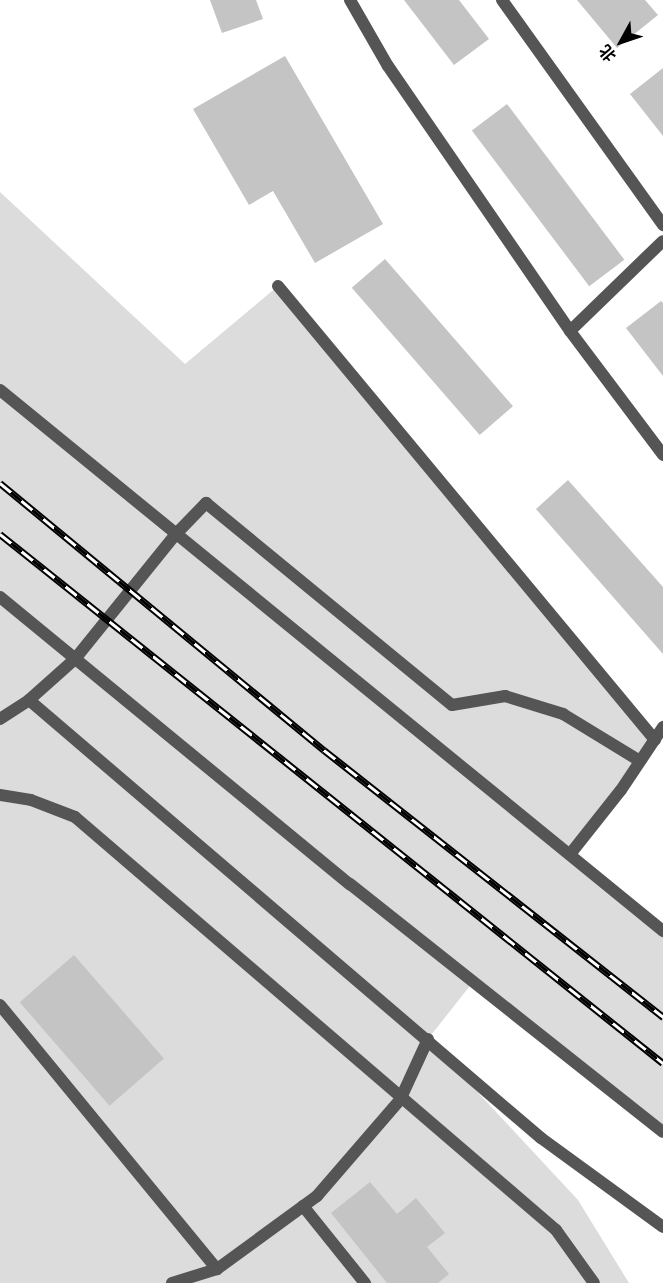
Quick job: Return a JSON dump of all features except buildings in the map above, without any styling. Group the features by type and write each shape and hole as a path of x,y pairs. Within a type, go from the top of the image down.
{"street":[{"path":"350,0 388,66 570,331 663,455"},
{"path":"502,0 663,225"},
{"path":"570,331 663,241"},
{"path":"278,286 655,740"},
{"path":"0,390 571,853 663,931"},
{"path":"0,719 29,700 75,659 175,534 206,503 452,705 506,696 563,714 640,761"},
{"path":"0,597 663,1132"},
{"path":"29,700 542,1138 663,1227"},
{"path":"571,853 663,727"},
{"path":"0,795 31,800 75,817 400,1100 556,1230 594,1283"},
{"path":"0,1005 217,1269"},
{"path":"172,1283 217,1269 317,1196 400,1100 428,1039"},
{"path":"303,1206 365,1283"}],"shaded area":[{"path":"0,192 185,364 278,286 655,740 571,853 663,929 663,1132 473,982 428,1039 578,1200 629,1283 0,1283"}],"railway":[{"path":"0,483 324,750 663,1017"},
{"path":"0,534 663,1063"}]}
